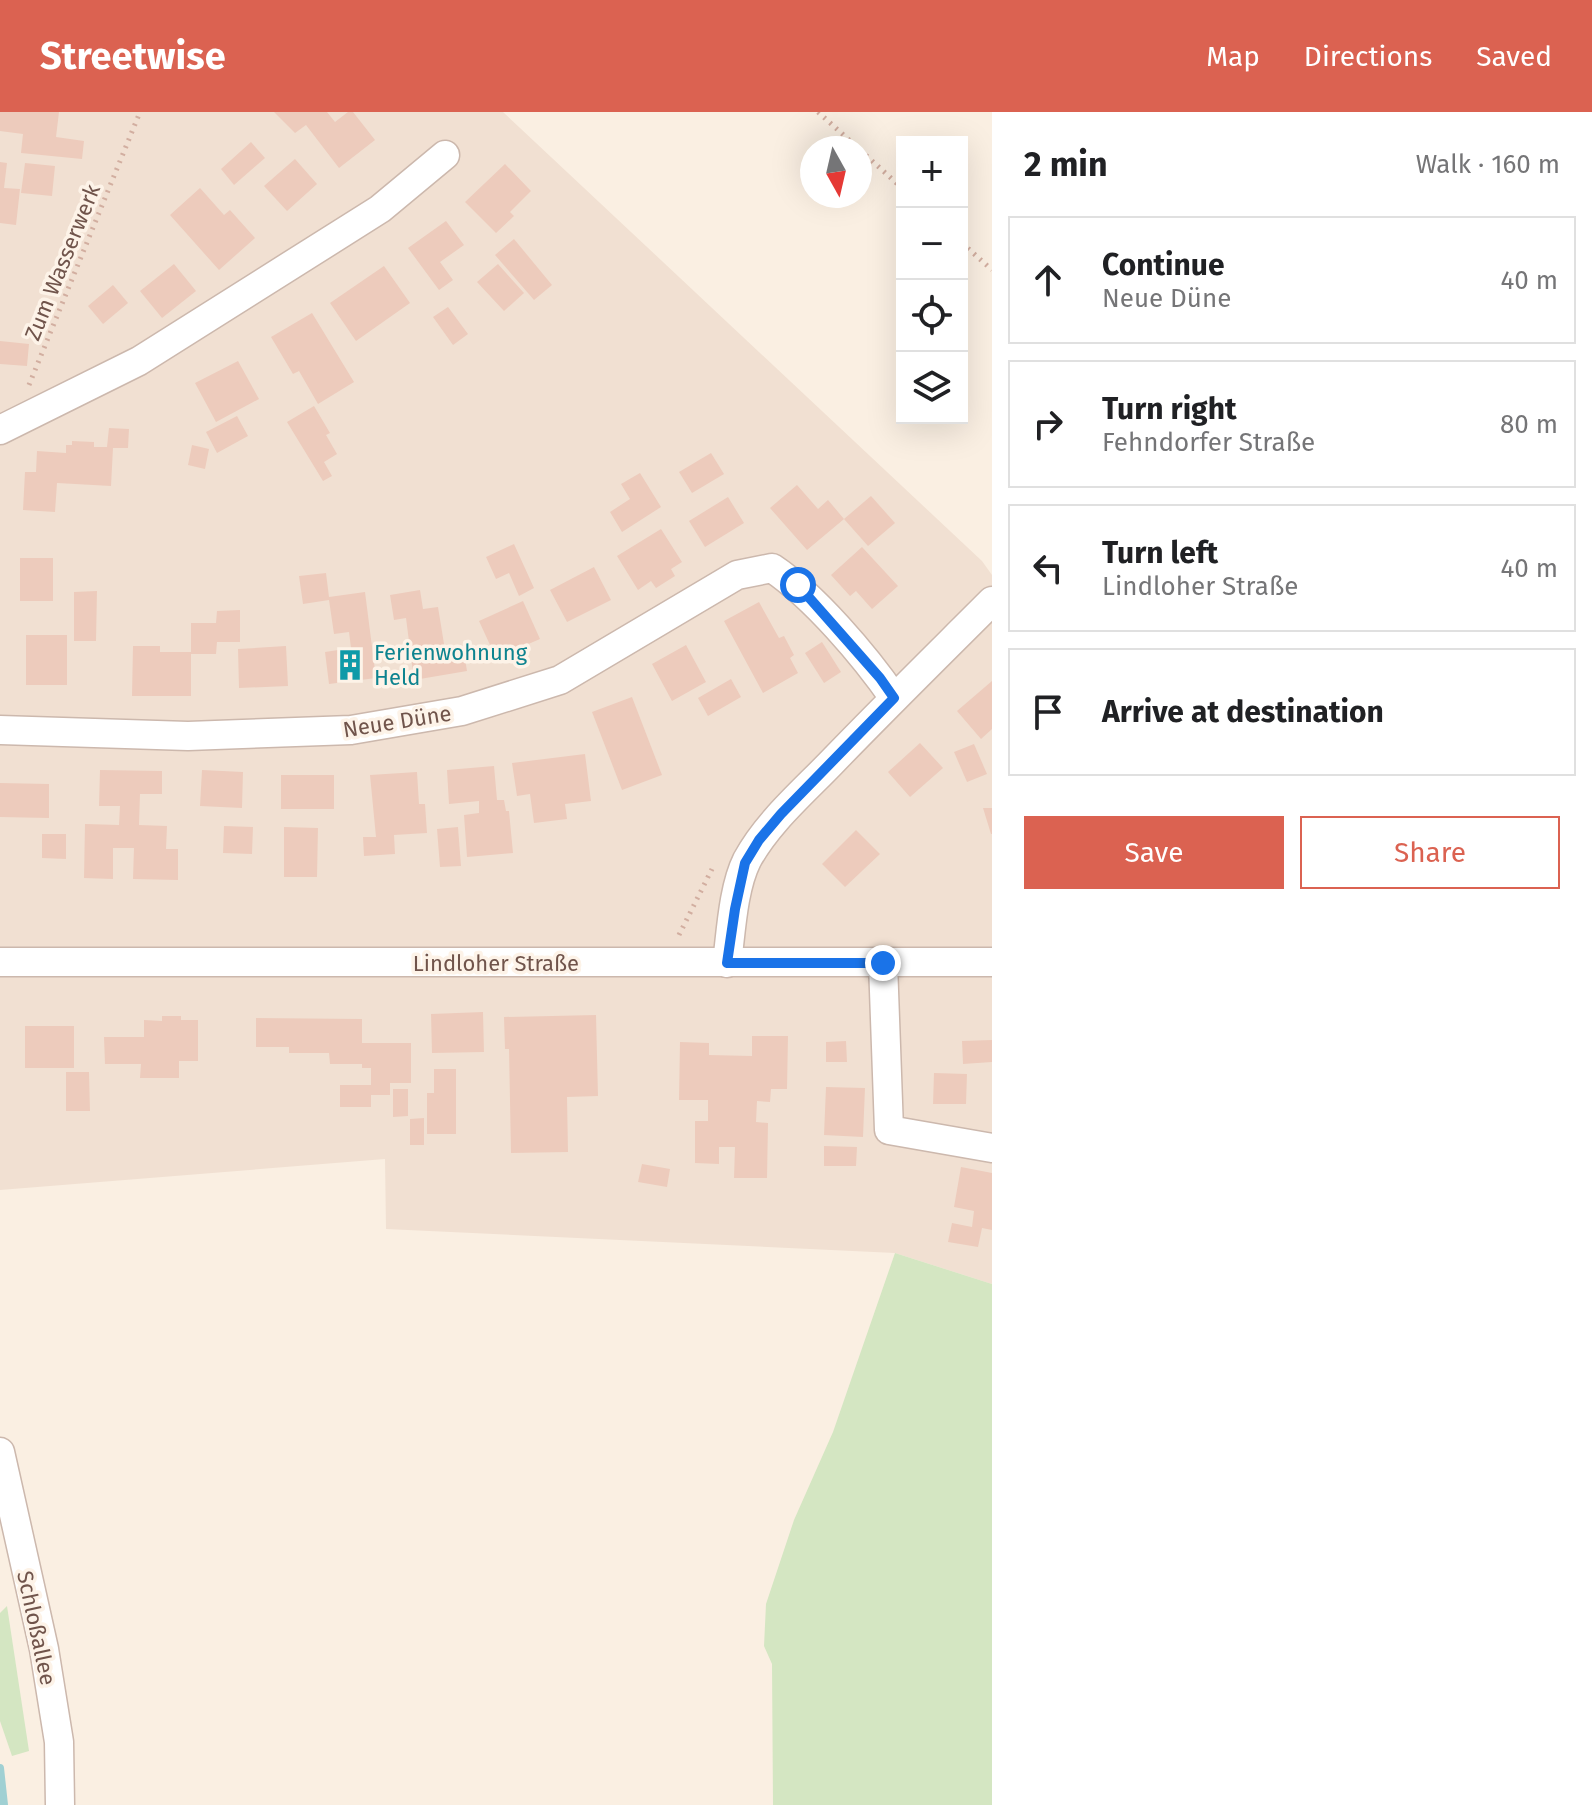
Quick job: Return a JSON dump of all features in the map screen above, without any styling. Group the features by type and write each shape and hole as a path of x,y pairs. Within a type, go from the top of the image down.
{"street":[{"path":"7,426 139,361 380,209 445,155"},
{"name":"Neue Düne","path":"0,730 188,736 351,730 462,711 560,680 737,575 772,568 798,585 894,698"},
{"path":"727,963 745,863 759,840 894,698 992,601"},
{"name":"Lindloher Straße","path":"0,962 992,962"},
{"path":"883,963 889,1130 992,1148"},
{"name":"Schloßallee","path":"0,1452 44,1649 59,1742 60,1805"}],"path":[{"name":"Zum Wasserwerk","path":"7,426 140,112"},
{"path":"818,112 845,136"},
{"path":"872,161 896,183"},
{"path":"968,248 992,270"}],"shaded area":[{"path":"0,112 503,112 982,561 992,575 992,1284 895,1253 386,1229 385,1159 0,1190"}],"green space":[{"path":"895,1253 992,1284 992,1805 773,1805 772,1664 764,1646 766,1604 794,1520 833,1432"},
{"path":"7,1606 29,1751 12,1756 0,1721 0,1613"}],"building":[{"path":"0,112 59,112 56,137 84,141 82,159 21,153 23,134 0,131"},
{"path":"274,112 327,112 335,122 348,112 353,112 375,140 339,168 306,125 295,133"},
{"path":"251,142 265,158 234,185 221,169"},
{"path":"295,159 317,184 287,211 264,186"},
{"path":"0,162 7,163 4,188 20,189 16,225 0,223"},
{"path":"25,163 55,166 52,196 21,193"},
{"path":"505,164 531,191 510,212 514,216 496,233 465,202"},
{"path":"200,188 224,215 230,210 255,238 219,270 170,215"},
{"path":"446,221 464,245 440,262 453,280 439,290 408,248"},
{"path":"514,239 552,285 534,300 495,255"},
{"path":"174,264 196,291 162,318 140,291"},
{"path":"498,264 524,293 504,311 477,282"},
{"path":"384,266 410,303 356,341 330,303"},
{"path":"113,285 128,303 103,324 88,306"},
{"path":"448,307 468,334 453,345 433,317"},
{"path":"312,313 354,382 318,404 299,371 293,374 271,337"},
{"path":"0,341 29,344 27,366 0,364"},
{"path":"238,361 259,399 216,422 195,383"},
{"path":"314,406 330,433 326,435 337,454 324,462 332,476 323,481 287,422"},
{"path":"237,416 248,436 217,453 206,432"},
{"path":"109,428 129,429 128,448 113,448 111,486 57,483 55,512 23,510 25,472 36,472 37,451 66,453 66,445 72,445 72,441 94,442 94,447 107,447"},
{"path":"192,445 209,449 205,469 188,465"},
{"path":"711,453 724,474 692,493 679,472"},
{"path":"640,473 661,507 622,532 610,512 630,499 621,484"},
{"path":"797,485 818,509 828,500 844,519 807,550 770,508"},
{"path":"871,496 895,523 868,546 844,519"},
{"path":"728,497 744,523 705,547 689,521"},
{"path":"661,529 682,562 671,569 675,576 656,588 651,581 638,590 617,556"},
{"path":"514,544 534,588 519,596 509,573 496,579 486,557"},
{"path":"862,547 898,586 872,609 856,591 850,596 831,575"},
{"path":"20,558 53,558 53,601 20,601"},
{"path":"594,567 611,600 567,622 550,590"},
{"path":"326,573 329,597 365,592 376,678 329,684 325,652 351,648 349,632 334,634 329,600 303,604 299,576"},
{"path":"420,590 423,609 438,607 445,650 463,647 467,671 414,680 406,618 394,620 390,595"},
{"path":"97,591 96,641 74,641 74,592"},
{"path":"523,601 540,639 496,658 479,621"},
{"path":"759,602 779,638 784,636 794,655 790,658 798,673 763,693 724,621"},
{"path":"240,610 240,642 217,642 216,654 191,654 191,696 132,696 133,646 160,646 160,652 191,652 191,623 216,623 217,611"},
{"path":"26,635 67,635 67,685 26,685"},
{"path":"822,642 841,672 824,683 805,653"},
{"path":"686,645 706,682 672,701 652,664"},
{"path":"286,646 288,686 239,688 238,649"},
{"path":"731,679 741,697 708,716 698,698"},
{"path":"992,681 992,729 981,739 957,711"},
{"path":"632,697 662,775 622,790 592,712"},
{"path":"920,743 943,768 910,797 888,772"},
{"path":"974,744 987,774 967,782 954,752"},
{"path":"585,754 591,801 565,804 567,819 534,823 530,794 517,796 512,763"},
{"path":"494,766 497,800 504,800 506,811 509,811 513,853 467,857 464,815 479,813 479,801 449,804 447,770"},
{"path":"100,770 162,771 162,794 140,794 139,825 167,826 166,849 178,849 178,880 133,879 134,848 113,848 113,879 84,878 85,824 119,825 120,806 99,806"},
{"path":"202,770 243,772 242,808 200,806"},
{"path":"417,772 419,804 425,804 427,833 394,835 395,854 364,856 363,837 376,837 370,775"},
{"path":"281,775 334,775 334,809 281,809"},
{"path":"0,783 49,784 49,818 0,817"},
{"path":"983,808 992,808 992,834 991,834"},
{"path":"224,826 253,827 252,854 223,853"},
{"path":"284,827 318,828 317,877 284,877"},
{"path":"458,827 461,866 440,867 437,829"},
{"path":"856,830 880,854 845,887 822,864"},
{"path":"42,834 66,834 66,859 42,858"},
{"path":"483,1012 484,1052 432,1053 431,1014"},
{"path":"596,1015 598,1096 567,1097 568,1152 511,1153 509,1049 505,1049 504,1017"},
{"path":"162,1016 198,1020 198,1061 179,1061 179,1078 140,1078 141,1064 105,1064 104,1037 144,1037 144,1020 162,1021"},
{"path":"256,1018 362,1019 362,1043 411,1043 411,1083 390,1083 390,1095 371,1095 371,1107 340,1107 340,1085 371,1085 371,1068 362,1068 362,1064 330,1064 329,1053 289,1053 289,1047 256,1047"},
{"path":"25,1026 74,1026 74,1068 25,1068"},
{"path":"752,1036 788,1036 787,1089 771,1089 770,1102 757,1101 756,1122 768,1123 767,1178 734,1178 735,1147 719,1147 719,1164 695,1163 695,1121 708,1121 708,1100 679,1100 680,1042 709,1043 709,1055 752,1056"},
{"path":"992,1040 992,1062 963,1064 962,1041"},
{"path":"846,1041 847,1062 826,1062 826,1042"},
{"path":"434,1069 456,1069 456,1134 427,1134 427,1093 434,1093"},
{"path":"66,1072 89,1072 90,1111 66,1111"},
{"path":"934,1073 967,1074 966,1104 933,1104"},
{"path":"826,1087 865,1088 863,1137 824,1135"},
{"path":"393,1089 408,1089 408,1116 393,1117"},
{"path":"424,1118 424,1145 410,1145 410,1119"},
{"path":"824,1146 857,1147 856,1166 824,1166"},
{"path":"642,1164 670,1169 667,1187 638,1182"},
{"path":"961,1167 992,1173 992,1230 982,1228 978,1247 948,1242 952,1223 972,1227 974,1211 954,1207"}],"waterway":[{"path":"0,1768 4,1805"}],"place":[{"name":"Ferienwohnung Held","path":"350,665"}],"route":[{"path":"798,585 894,698 759,840 745,863 727,963 883,963"}]}
